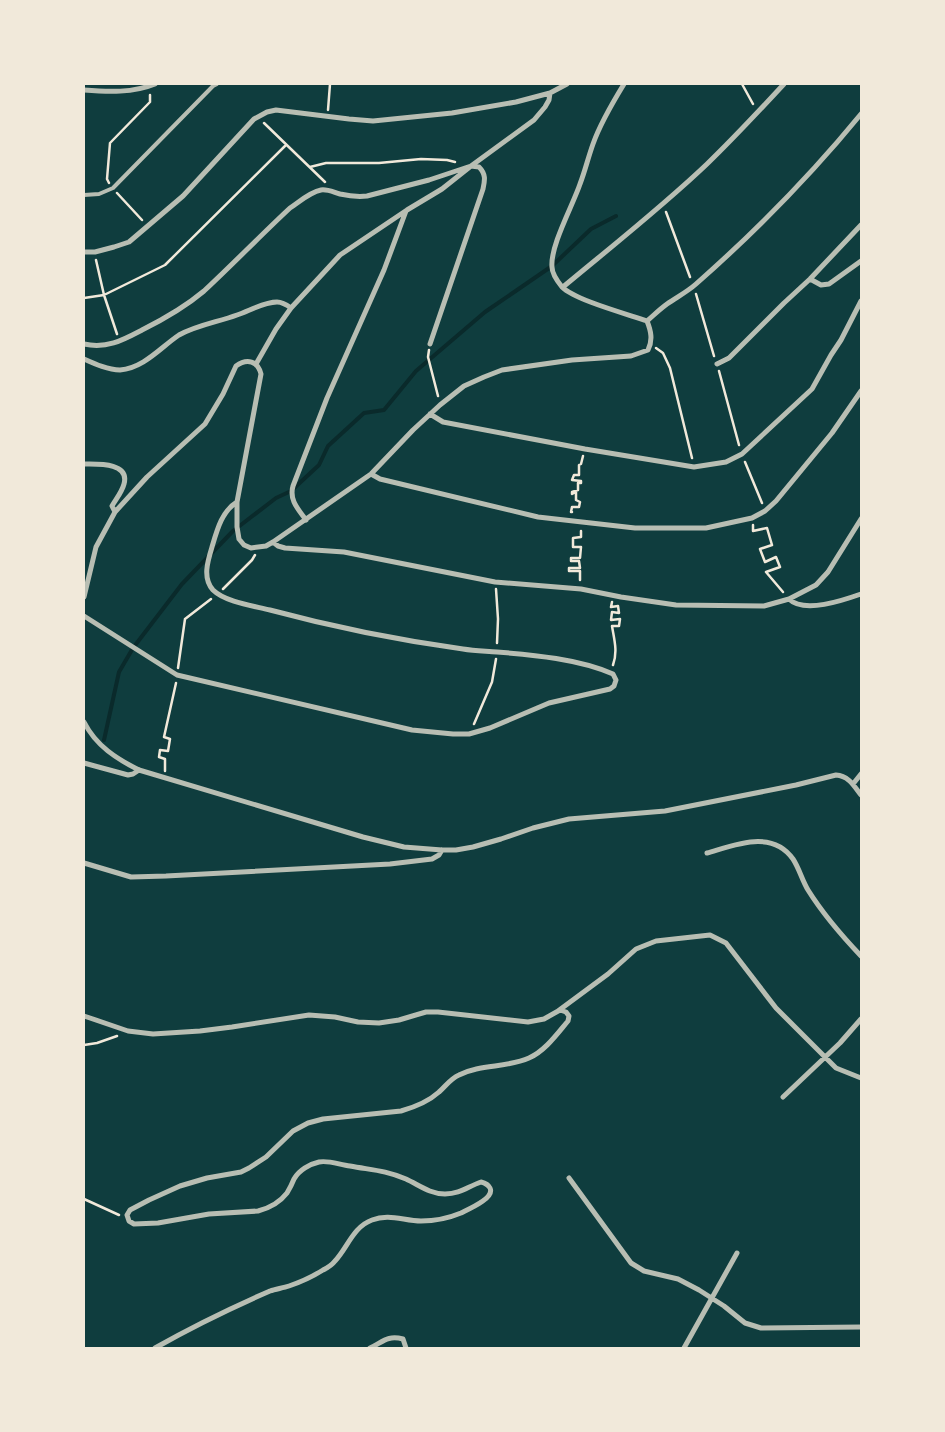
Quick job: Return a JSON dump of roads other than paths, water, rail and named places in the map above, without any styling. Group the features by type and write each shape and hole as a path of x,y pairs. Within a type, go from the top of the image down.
{"street":[{"path":"84,195 100,194 113,188 217,84"},
{"path":"84,252 95,252 129,242 183,196 254,119 267,112 276,110 373,121 452,113 516,102 550,93 567,84"},
{"path":"624,84 593,142 580,184 554,253 552,266 553,272 563,287 576,296 647,321"},
{"path":"563,287 663,204 707,164 784,84"},
{"path":"84,90 118,91 152,85"},
{"path":"256,364 276,329 291,308 340,255 442,189 534,120 549,100 550,93"},
{"path":"647,321 667,304 694,286 785,199 839,141 861,114"},
{"path":"84,344 104,346 119,342 183,306 203,291 290,208 319,190 359,197 375,195 471,166 479,166 485,178 483,189 430,344"},
{"path":"306,520 292,500 292,486 326,398 384,270 407,210"},
{"path":"717,364 729,358 861,226"},
{"path":"810,279 821,285 829,284 861,261"},
{"path":"430,414 443,422 585,449 694,467 726,462 742,454 812,389 861,301"},
{"path":"84,359 110,369 122,370 152,356 180,335 211,322 236,316 272,303 284,303 291,308"},
{"path":"84,597 96,547 114,512 147,477 205,424 223,394 236,366 244,362 256,364 261,374 237,502 237,528 239,539 244,545 258,548 273,542 371,474 430,414 464,386 502,370 572,360 631,356 648,350 651,344 647,321"},
{"path":"371,474 380,479 528,514 635,528 706,528 752,518 776,501 832,433 861,391"},
{"path":"84,464 110,465 121,470 124,474 124,485 112,506 114,512"},
{"path":"84,616 178,675 412,730 469,734 490,728 549,703 610,689 614,686 616,680 613,674 570,662 523,654 466,650 417,642 301,618 233,601 218,594 212,589 206,568 223,517 230,506 237,502"},
{"path":"273,542 285,548 344,552 495,582 581,589 676,605 764,606 789,599 816,585 828,572 861,519"},
{"path":"789,599 798,604 823,605 861,594"},
{"path":"84,722 96,740 108,752 139,770 363,837 404,846 442,850 473,847 569,819 665,811 796,785 836,775 842,775 849,779 861,795"},
{"path":"84,763 128,775 139,770"},
{"path":"853,784 861,774"},
{"path":"707,853 758,840 772,843 784,850 794,860 808,889 828,917 861,956"},
{"path":"84,863 131,877 390,864 432,858 439,855 442,850"},
{"path":"84,1016 128,1031 154,1034 232,1028 309,1015 379,1023 399,1020 426,1012 438,1012 528,1022 544,1019 558,1011 608,974 636,949 656,941 710,935 726,943 776,1008 836,1068 861,1078"},
{"path":"155,1348 185,1331 240,1305 273,1290 302,1282 325,1269 334,1263 356,1230 372,1219 388,1216 420,1221 450,1217 488,1198 491,1192 487,1184 481,1182 460,1192 436,1193 384,1171 328,1161 312,1164 299,1173 279,1202 265,1209 209,1214 158,1223 134,1224 129,1221 127,1215 130,1210 180,1186 207,1178 232,1174 249,1168 266,1157 293,1131 308,1123 322,1119 407,1110 432,1098 458,1075 530,1058 541,1051 568,1022 569,1016 566,1012 563,1010 558,1011"},
{"path":"783,1096 840,1044 861,1019"},
{"path":"569,1178 631,1263 644,1272 678,1279 700,1290 745,1323 761,1328 861,1327"},
{"path":"684,1348 737,1253"},
{"path":"370,1348 386,1339 392,1338 403,1339 406,1348"}],"waterway":[{"path":"104,740 119,672 133,648 182,584 233,531 276,498 291,491 319,465 328,446 364,413 384,410 416,371 485,312 552,266 591,229 616,216"}]}
